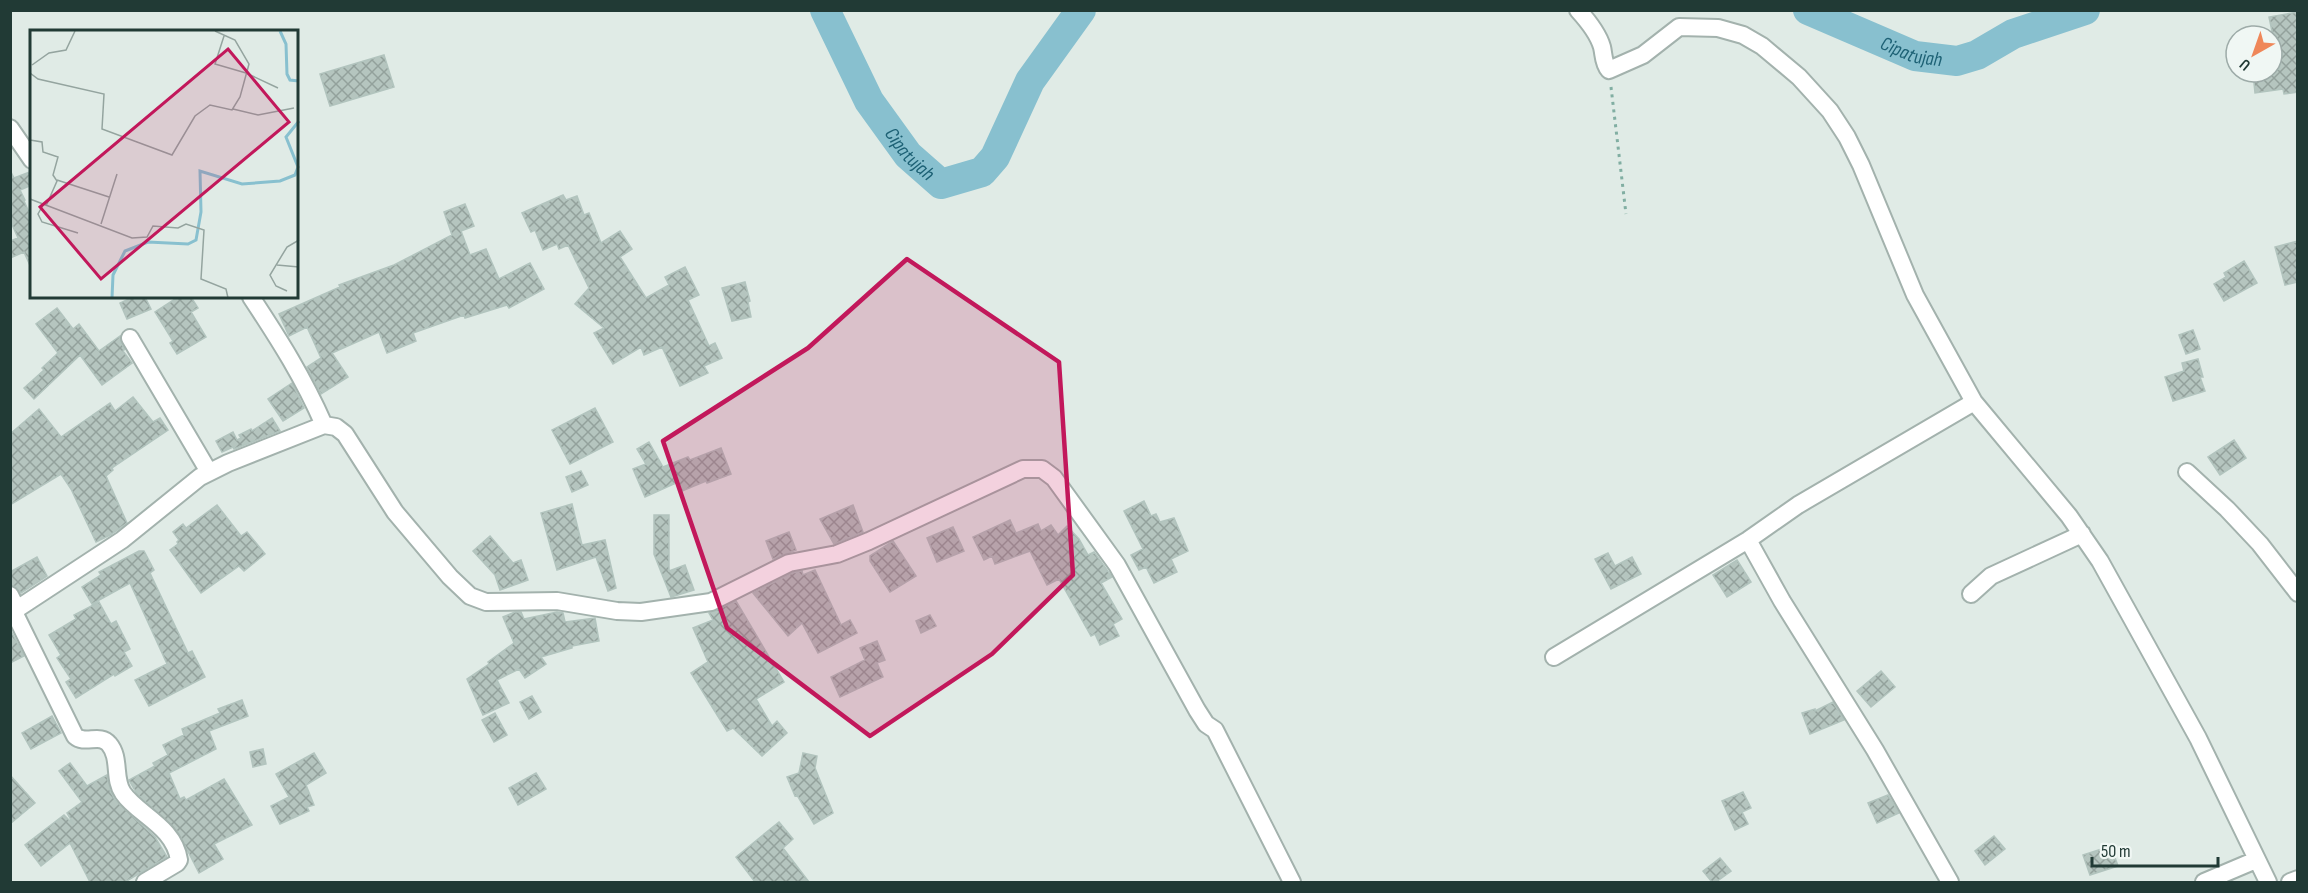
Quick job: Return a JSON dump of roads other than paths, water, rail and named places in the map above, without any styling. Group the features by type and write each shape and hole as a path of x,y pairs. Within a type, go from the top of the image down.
{"street":[{"path":"1578,10 1599,39 1605,65 1609,70 1643,55 1675,30 1687,26 1731,31 1750,38 1798,77 1830,111 1853,148 1915,295 1974,402 2069,516 2121,596 2198,738 2268,882"},
{"path":"10,128 30,157"},
{"path":"252,298 276,333 324,425"},
{"path":"130,338 209,472"},
{"path":"1554,657 1748,540 1798,505 1974,402"},
{"path":"145,882 177,863 177,852 154,820 122,792 116,758 109,743 101,739 82,741 75,736 13,606 122,540 193,482 209,472 324,425 336,427 345,434 395,513 450,577 470,596 486,602 557,601 629,611 661,610 711,602 789,563 837,554 870,541 1023,469 1042,469 1054,478 1118,565 1197,710 1206,724 1215,730 1292,882"},
{"path":"2187,472 2260,544 2298,593"},
{"path":"1971,594 1991,576 2082,534"},
{"path":"1748,540 1788,610 1880,758 1950,882"},
{"path":"2204,882 2256,860"},
{"path":"2290,882 2298,879"}],"waterway":[{"name":"Cipatujah","path":"825,10 869,101 908,155 941,184 982,172 995,157 1030,81 1081,10"},
{"name":"Cipatujah","path":"1808,10 1915,56 1957,61 1977,55 2013,34 2085,10"}]}
